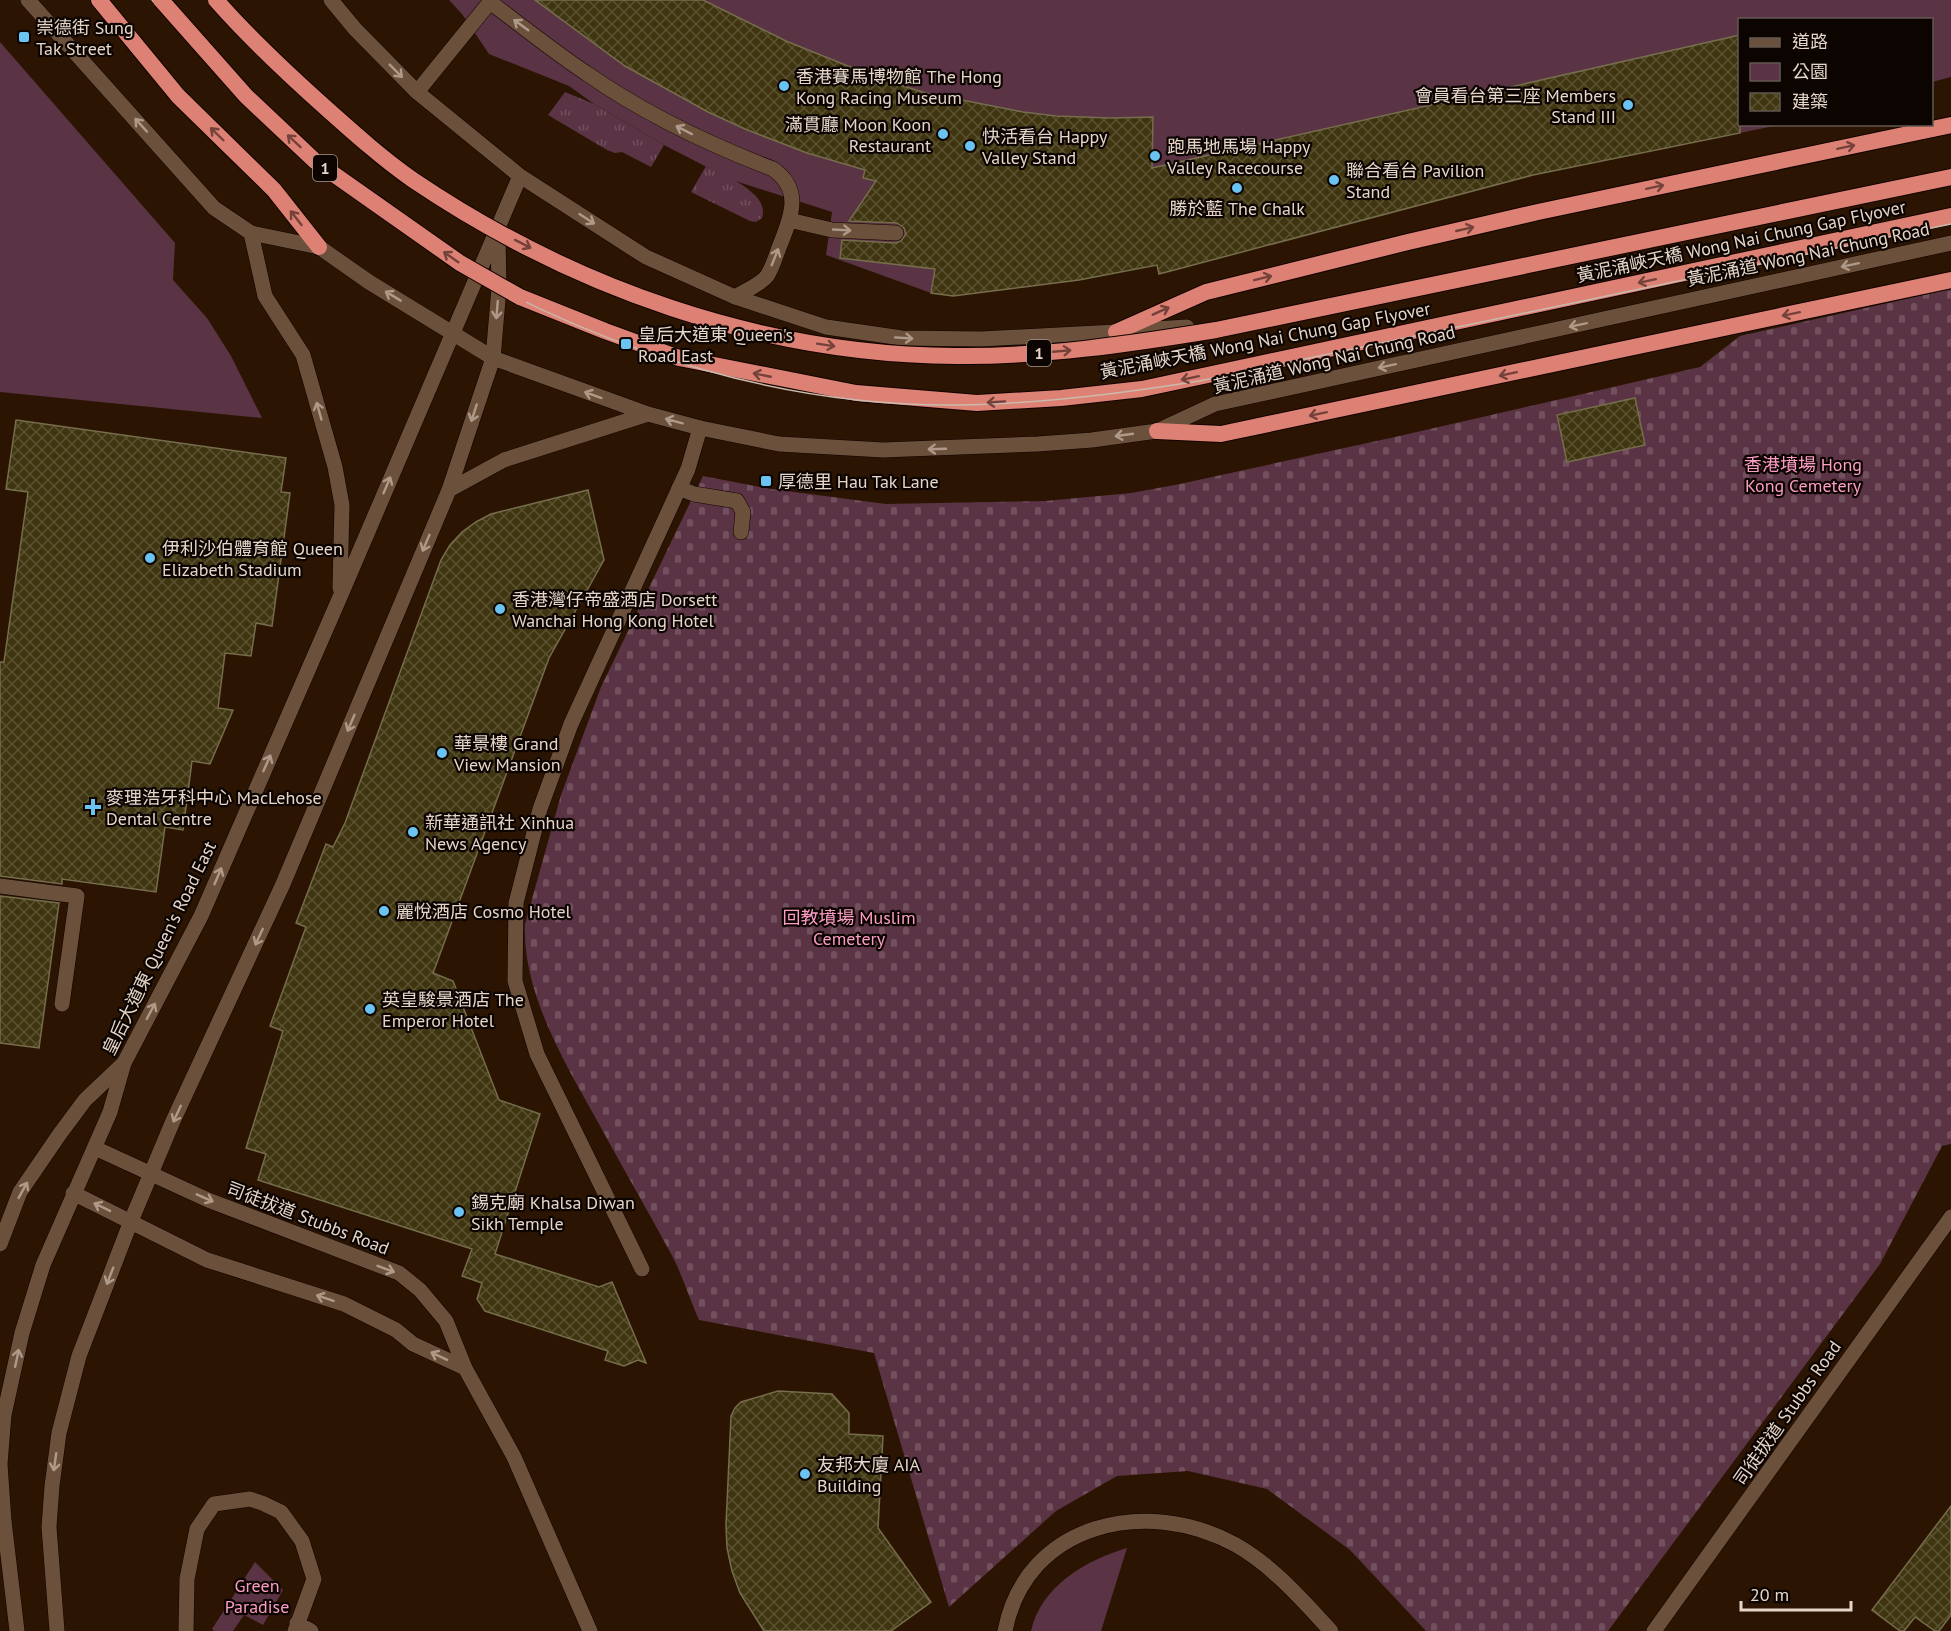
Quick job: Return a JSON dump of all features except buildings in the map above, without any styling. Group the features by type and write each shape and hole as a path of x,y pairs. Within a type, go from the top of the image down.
{"highway":[{"path":"99,0 178,96 274,190 319,247"},
{"name":"黃泥涌峽天橋 Wong Nai Chung Gap Flyover","path":"161,0 246,96 315,161 460,263 510,291 605,331 680,358 856,393 976,403 1061,398 1142,388 1951,216"},
{"name":"黃泥涌峽天橋 Wong Nai Chung Gap Flyover","path":"216,0 264,51 362,140 411,178 467,214 524,245 640,298 704,318 766,334 827,346 890,353 956,356 1020,354 1086,349 1216,330 1951,177"},
{"path":"1116,332 1206,292 1538,212 1951,125"},
{"path":"1157,430 1221,434 1951,280"}],"main road":[{"path":"28,0 214,208 251,233 319,247"},
{"path":"57,1631 49,1527 59,1433 79,1356 131,1221 173,1121 283,884 449,489 493,357 499,288 498,230 438,190 375,142 316,92 224,0"},
{"path":"331,0 355,29 417,92 520,176 646,257 735,297 826,327 902,338 981,339 1170,329 1212,324 1951,172"},
{"path":"417,92 491,1 587,74 657,116 783,176 792,195 789,220 766,277 735,297"},
{"name":"皇后大道東 Queen's Road East","path":"17,1631 4,1521 0,1463 4,1415 22,1333 42,1265 111,1112 124,1063 201,916 520,176"},
{"path":"789,220 832,230 896,233"},
{"path":"251,233 265,296 303,355 335,467 342,505 340,597"},
{"name":"黃泥涌道 Wong Nai Chung Road","path":"319,247 369,282 493,357 648,414 700,428 779,444 883,450 1038,444 1092,440 1157,430 1215,404 1951,243"},
{"path":"449,489 504,460 648,414"},
{"path":"642,1269 537,1054 515,981 516,903 540,809 571,724 688,468 700,428"},
{"path":"679,488 694,494 737,501 743,512 741,532"},
{"path":"0,886 77,896 62,1004"},
{"path":"0,1244 3,1226 20,1192 65,1126 85,1100 124,1063"},
{"name":"司徒拔道 Stubbs Road","path":"95,1148 208,1200 399,1274 420,1290 446,1320 465,1368 513,1457 590,1631"},
{"path":"73,1193 207,1260 344,1304 396,1330 413,1344 465,1368"},
{"name":"司徒拔道 Stubbs Road","path":"1654,1631 1951,1217"},
{"path":"186,1631 187,1580 197,1529 214,1504 250,1499 281,1512 302,1541 314,1579 296,1627 312,1631"},
{"path":"1005,1631 1012,1606 1021,1588 1035,1566 1052,1550 1094,1528 1138,1521 1166,1522 1187,1526 1234,1544 1254,1556 1274,1573 1331,1631"}],"green space":[{"name":"跑馬地馬場 Happy Valley Racecourse","path":"449,0 1951,0 1951,77 1933,82 1933,18 1738,18 1738,126 1774,126 1533,175 1157,265 1079,280 953,296 931,293 826,255 832,212 732,180 664,145 594,104 569,86 489,54 462,14"},
{"path":"0,42 175,243 173,280 207,318 231,356 262,418 0,392"},
{"path":"565,92 594,104 664,145 651,167 622,152 615,153 607,150 548,115"},
{"path":"706,166 734,180 753,193 763,209 762,218 756,222 750,221 691,192"},
{"path":"1951,289 1951,1144 1942,1146 1880,1264 1608,1631 1426,1631 1350,1550 1267,1489 1188,1471 1117,1476 1056,1511 949,1607 874,1353 699,1320 674,1260 560,1053 538,1002 531,976 526,950 525,924 561,795 601,687 703,476 771,489 886,504 1045,501 1131,493 1395,437 1700,367 1740,336"},
{"path":"1127,1548 1101,1631 1031,1631 1044,1601 1067,1577 1096,1560"},
{"name":"Green Paradise","path":"255,1562 283,1590 263,1625 244,1615 233,1631 214,1631 212,1629"}],"tram line":[{"path":"152,0 252,108 335,183 429,249 498,288 570,322 645,352 722,375 800,392 879,402 958,405 1019,403 1109,394 1199,381 1951,224"}],"place":[{"name":"崇德街 Sung Tak Street","path":"24,37"},
{"name":"香港賽馬博物館 The Hong Kong Racing Museum","path":"784,86"},
{"name":"會員看台第三座 Members Stand III","path":"1628,105"},
{"name":"滿貫廳 Moon Koon Restaurant","path":"943,134"},
{"name":"快活看台 Happy Valley Stand","path":"970,146"},
{"name":"跑馬地馬場 Happy Valley Racecourse","path":"1155,156"},
{"name":"聯合看台 Pavilion Stand","path":"1334,180"},
{"name":"勝於藍 The Chalk","path":"1237,188"},
{"name":"皇后大道東 Queen's Road East","path":"626,344"},
{"name":"厚德里 Hau Tak Lane","path":"766,481"},
{"name":"伊利沙伯體育館 Queen Elizabeth Stadium","path":"150,558"},
{"name":"香港灣仔帝盛酒店 Dorsett Wanchai Hong Kong Hotel","path":"500,609"},
{"name":"華景樓 Grand View Mansion","path":"442,753"},
{"name":"麥理浩牙科中心 MacLehose Dental Centre","path":"93,807"},
{"name":"新華通訊社 Xinhua News Agency","path":"413,832"},
{"name":"麗悅酒店 Cosmo Hotel","path":"384,911"},
{"name":"英皇駿景酒店 The Emperor Hotel","path":"370,1009"},
{"name":"錫克廟 Khalsa Diwan Sikh Temple","path":"459,1212"},
{"name":"友邦大廈 AIA Building","path":"805,1474"}],"park label":[{"name":"香港墳場 Hong Kong Cemetery","path":"1803,474"},
{"name":"回教墳場 Muslim Cemetery","path":"849,927"}]}
